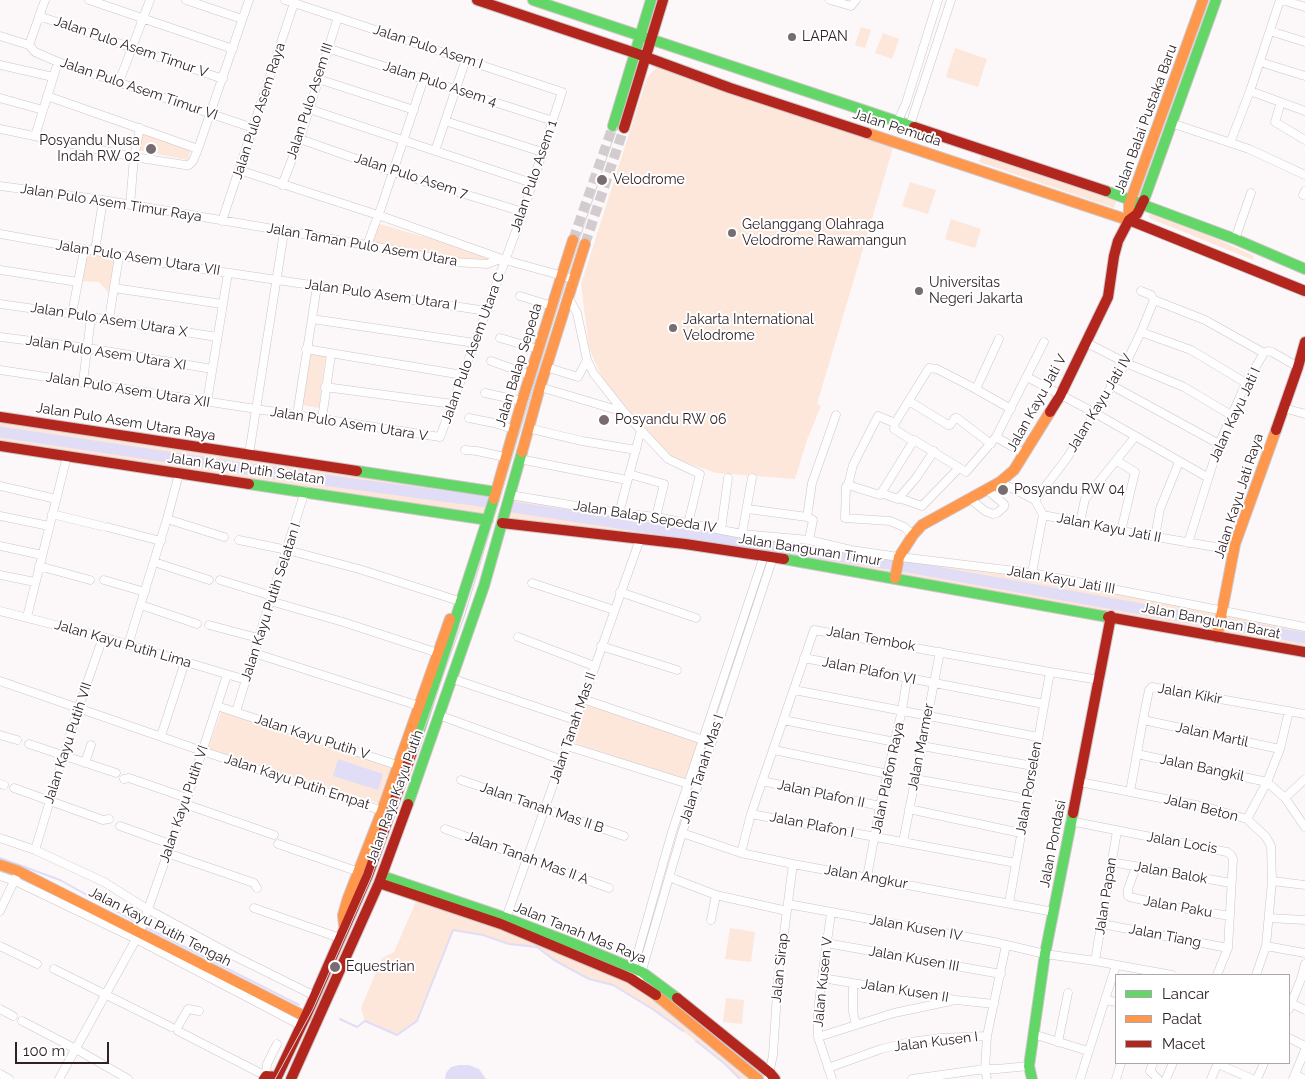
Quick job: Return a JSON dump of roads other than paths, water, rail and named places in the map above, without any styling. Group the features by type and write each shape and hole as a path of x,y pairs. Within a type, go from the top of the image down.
{"main road":[{"name":"Jalan Pemuda","path":"477,0 647,57 730,88 947,158 1129,220 1305,291"},
{"name":"Jalan Pemuda","path":"533,0 1131,199 1235,239 1305,269"},
{"path":"613,126 651,0"},
{"path":"624,128 663,0"},
{"name":"Jalan Balai Pustaka Baru","path":"1129,220 1128,211 1131,199 1181,78 1212,14 1216,0"},
{"path":"1202,5 1212,14"},
{"name":"Jalan Balai Pustaka Baru","path":"1129,220 1137,214 1142,204 1171,123 1181,78 1202,5"},
{"name":"Jalan Kayu Jati V","path":"895,576 899,558 922,524 1000,482 1014,470 1025,454 1060,396 1108,297 1118,240 1129,220"},
{"name":"Jalan Balap Sepeda","path":"489,517 513,429 573,240"},
{"name":"Jalan Balap Sepeda","path":"503,519 540,387 585,244"},
{"name":"Jalan Kayu Jati Raya","path":"1217,636 1234,550 1305,342"},
{"name":"Jalan Kayu Jati Raya","path":"1298,367 1305,357"},
{"name":"Jalan Pulo Asem Utara Raya","path":"0,417 249,454 495,495"},
{"path":"513,429 528,431"},
{"name":"Jalan Kayu Putih Selatan","path":"0,448 489,517"},
{"name":"Jalan Raya Kayu Putih","path":"271,1078 306,1016 368,875 403,767 432,696 489,517"},
{"name":"Jalan Raya Kayu Putih","path":"291,1079 380,880 484,586 503,519"},
{"name":"Jalan Bangunan Timur","path":"503,519 768,556 895,576 1112,616"},
{"name":"Jalan Raya Kayu Putih","path":"403,767 419,706 456,600 472,558 484,534"},
{"name":"Jalan Bangunan Barat","path":"1112,616 1305,652"},
{"name":"Jalan Pondasi","path":"1032,1079 1029,1066 1045,954 1112,616"},
{"path":"432,696 444,700"},
{"name":"Jalan Raya Kayu Putih","path":"342,933 343,915 348,898 387,812"},
{"name":"Jalan Kayu Putih Tengah","path":"0,865 306,1016"},
{"name":"Jalan Tanah Mas Raya","path":"380,880 506,918 636,975 695,1011 771,1077"},
{"name":"Jalan Tanah Mas Raya","path":"380,880 636,975 758,1079"}],"street":[{"path":"29,46 45,0"},
{"path":"89,0 233,49"},
{"path":"119,82 150,0"},
{"path":"186,0 242,19"},
{"path":"0,129 134,157 186,165 193,161 198,149 249,0"},
{"name":"Jalan Pulo Asem I","path":"285,0 562,92"},
{"path":"830,0 851,6 856,0"},
{"path":"898,121 906,103 938,0"},
{"path":"910,125 951,0"},
{"path":"1230,142 1250,91 1281,0 1305,7"},
{"name":"Jalan Pulo Asem Raya","path":"222,221 294,2"},
{"name":"Jalan Pulo Asem Timur V","path":"39,16 223,79"},
{"name":"Jalan Pulo Asem III","path":"282,185 300,139 338,17"},
{"path":"1270,31 1305,42"},
{"name":"Jalan Pulo Asem Timur VI","path":"0,36 29,46 35,52 58,62 253,128"},
{"name":"Jalan Pulo Asem 4","path":"328,48 553,121"},
{"path":"435,151 466,59"},
{"path":"35,136 58,62"},
{"path":"1260,62 1305,76"},
{"path":"0,65 53,77"},
{"path":"367,245 394,172 424,78"},
{"path":"318,79 414,110"},
{"path":"1250,91 1305,111"},
{"name":"Jalan Pulo Asem 1","path":"502,259 523,212 562,92"},
{"path":"47,96 198,149"},
{"path":"0,98 43,110"},
{"path":"1281,102 1275,121 1276,124 1305,140"},
{"path":"906,103 916,106"},
{"path":"309,109 532,183"},
{"path":"445,121 542,152"},
{"path":"1171,123 1230,142 1305,175"},
{"path":"130,205 134,157 140,128"},
{"name":"Jalan Pulo Asem 7","path":"300,139 394,172 523,212"},
{"name":"Jalan Taman Pulo Asem Utara","path":"239,170 378,215 502,259 574,279"},
{"name":"Jalan Pulo Asem Timur Raya","path":"0,186 103,200 222,221"},
{"path":"1235,239 1251,193"},
{"path":"95,251 103,200"},
{"name":"Jalan Taman Pulo Asem Utara","path":"222,221 367,245 454,262 487,264 502,259"},
{"path":"249,454 284,232"},
{"name":"Jalan Pulo Asem Utara VII","path":"0,234 119,256 276,280"},
{"path":"72,314 84,250"},
{"path":"109,319 119,256"},
{"name":"Jalan Pulo Asem Utara C","path":"441,436 487,311 502,259"},
{"path":"0,270 78,282"},
{"path":"207,402 228,272"},
{"name":"Jalan Pulo Asem Utara I","path":"276,280 487,311"},
{"path":"297,415 317,286"},
{"path":"114,288 222,304"},
{"path":"1141,291 1151,295 1154,300 1205,320 1264,353"},
{"path":"520,296 552,306"},
{"path":"568,297 577,313 587,360 594,374 624,412 668,459 700,474 688,524"},
{"name":"Jalan Kayu Jati IV","path":"1035,500 1067,458 1126,363 1154,300"},
{"name":"Jalan Pulo Asem Utara X","path":"0,304 109,319 217,337"},
{"path":"84,382 91,317"},
{"path":"312,319 475,343"},
{"path":"1141,332 1191,350 1246,383"},
{"name":"Jalan Pulo Asem Utara XI","path":"0,337 88,348 212,369"},
{"path":"500,338 538,349"},
{"path":"976,389 999,339"},
{"path":"1011,409 937,369 929,368 895,424 894,429 913,441 918,441 964,471 968,471 993,440 1011,409 1044,342"},
{"path":"1085,342 1126,363 1184,387 1232,415"},
{"path":"306,349 463,375"},
{"name":"Jalan Kayu Jati I","path":"1188,543 1219,444 1246,383 1264,353 1272,352 1298,367"},
{"path":"322,418 331,354"},
{"path":"546,367 578,377 587,360"},
{"path":"491,361 530,375"},
{"name":"Jalan Pulo Asem Utara XII","path":"0,370 255,410"},
{"path":"1027,377 1095,413 1207,478"},
{"path":"1111,385 1219,444"},
{"path":"325,387 453,404"},
{"path":"540,387 624,412"},
{"path":"485,393 522,401"},
{"path":"909,401 948,425 957,418 993,440 1025,454"},
{"path":"1283,408 1305,414"},
{"name":"Jalan Pulo Asem Utara V","path":"255,410 322,418 436,438 441,436"},
{"path":"807,517 812,483 836,415"},
{"path":"895,424 878,416 853,465 846,488 845,518 890,522 904,527 913,535"},
{"path":"469,418 513,429"},
{"path":"619,512 641,430"},
{"path":"528,431 636,450"},
{"path":"1080,522 1084,502 1135,437"},
{"path":"881,493 913,441"},
{"path":"465,450 505,457"},
{"path":"899,498 916,478 934,451"},
{"path":"27,617 67,456"},
{"path":"519,459 664,484 656,517"},
{"path":"1117,461 1135,472 1121,531"},
{"path":"1155,537 1160,509 1179,462"},
{"path":"848,485 922,506 959,468"},
{"path":"128,645 180,474"},
{"path":"721,530 728,478"},
{"path":"742,534 748,509 752,478"},
{"path":"1000,482 1035,500 1043,515"},
{"path":"0,486 56,499"},
{"path":"969,498 985,511 993,514 997,513 1004,507 1004,504 986,489"},
{"name":"Jalan Kayu Putih Selatan I","path":"236,712 270,599 306,492"},
{"name":"Jalan Balap Sepeda IV","path":"509,498 656,517 742,534 809,540 851,550 899,558"},
{"path":"748,509 807,517 813,520 809,540"},
{"path":"52,514 161,541"},
{"name":"Jalan Kayu Jati II","path":"1032,573 1043,515 1121,531 1234,550"},
{"path":"0,516 49,526"},
{"path":"167,519 224,537"},
{"name":"Jalan Tanah Mas II","path":"506,918 640,538"},
{"path":"239,540 287,550 359,569 456,600"},
{"path":"0,546 42,555"},
{"name":"Jalan Tanah Mas I","path":"636,975 670,841 703,740 768,556"},
{"name":"Jalan Tanah Mas I","path":"636,975 768,556"},
{"name":"Jalan Kayu Jati III","path":"899,558 1032,573 1221,612 1305,626"},
{"path":"154,562 209,580"},
{"path":"39,566 90,580"},
{"path":"0,575 35,582"},
{"path":"104,580 145,592"},
{"path":"220,580 270,599 438,653"},
{"path":"532,583 614,610"},
{"path":"620,592 696,618"},
{"path":"141,605 197,624"},
{"name":"Jalan Kayu Putih Lima","path":"0,611 103,637 246,680"},
{"path":"209,625 258,638"},
{"name":"Jalan Tembok","path":"741,853 762,781 815,629 1100,680"},
{"name":"Jalan Kayu Putih VII","path":"35,850 63,756 103,637"},
{"path":"518,637 594,666"},
{"path":"601,646 677,670"},
{"name":"Jalan Marmer","path":"903,842 940,652"},
{"path":"254,653 419,706"},
{"name":"Jalan Plafon VI","path":"804,658 1044,704"},
{"path":"161,736 185,662"},
{"name":"Jalan Porselen","path":"1009,903 1050,672"},
{"name":"Jalan Kayu Putih VI","path":"59,1079 139,933 186,801 227,675"},
{"name":"Jalan Plafon Raya","path":"867,877 907,679"},
{"path":"456,680 575,720"},
{"name":"Jalan Kayu Putih Empat","path":"0,681 202,751 387,812"},
{"name":"Jalan Kikir","path":"1130,792 1149,690 1153,686 1305,714"},
{"path":"794,690 1038,737"},
{"path":"582,699 703,740"},
{"name":"Jalan Kayu Putih V","path":"217,706 403,767"},
{"path":"1247,819 1267,782 1280,749 1289,711"},
{"path":"444,717 562,760"},
{"path":"783,720 895,742"},
{"name":"Jalan Martil","path":"1143,720 1280,749"},
{"path":"1,738 16,740"},
{"path":"29,744 116,772"},
{"path":"85,763 91,745"},
{"path":"567,746 688,784"},
{"path":"922,746 1033,766"},
{"path":"774,750 888,774"},
{"name":"Jalan Bangkil","path":"1137,754 1267,782"},
{"path":"124,780 129,778 274,835"},
{"path":"915,779 1027,799"},
{"path":"1285,798 1305,779"},
{"name":"Jalan Tanah Mas II B","path":"461,780 624,836"},
{"name":"Jalan Plafon II","path":"762,781 880,806"},
{"name":"Jalan Beton","path":"1080,782 1206,807 1247,819 1269,842 1272,881 1269,918 1266,946 1256,974"},
{"path":"1267,782 1285,798 1305,825"},
{"path":"14,788 103,820 109,819"},
{"path":"909,809 1021,833"},
{"name":"Jalan Plafon I","path":"752,814 1016,863"},
{"name":"Jalan Locis","path":"1070,821 1231,854 1233,859 1228,948 1217,974"},
{"path":"120,826 170,844"},
{"name":"Jalan Tanah Mas II A","path":"445,829 609,888"},
{"name":"Jalan Papan","path":"1095,961 1118,831"},
{"name":"Jalan Angkur","path":"682,833 741,853 1054,912"},
{"path":"0,838 35,850 104,882 147,911 315,996"},
{"path":"278,844 359,872"},
{"path":"167,853 254,882 257,888"},
{"name":"Jalan Balok","path":"1111,862 1231,883"},
{"name":"Jalan Sirap","path":"771,1077 778,979 793,864"},
{"name":"Jalan Paku","path":"1136,867 1128,889 1128,896 1130,898 1230,916"},
{"path":"0,911 16,874"},
{"name":"Jalan Kayu Putih Tengah","path":"0,876 16,874"},
{"name":"Jalan Kusen IV","path":"668,877 716,895 831,913 1006,945 1045,954 1166,974"},
{"path":"1272,881 1305,885"},
{"path":"711,920 716,895"},
{"path":"254,908 342,933"},
{"name":"Jalan Kusen V","path":"831,913 818,1010 818,1037 832,1079"},
{"path":"1269,918 1305,920"},
{"name":"Jalan Tiang","path":"1102,924 1228,948"},
{"name":"Jalan Kusen III","path":"826,943 1000,974"},
{"path":"986,1079 988,1036 1006,945"},
{"path":"0,946 37,964"},
{"path":"1266,946 1305,953"},
{"path":"1305,964 1303,979 1290,1006 1305,1010"},
{"path":"1080,1079 1116,965"},
{"path":"54,970 171,1027"},
{"name":"Jalan Kusen II","path":"822,978 956,1000 994,1004"},
{"name":"Jalan Kusen II","path":"853,983 853,1012 856,1024"},
{"path":"1058,1042 1068,993"},
{"name":"Jalan Kusen II","path":"818,1037 894,1013 956,1000"},
{"path":"1106,1000 1115,1002"},
{"path":"0,1009 13,1016"},
{"path":"199,1011 188,1009 177,1028 179,1032 271,1078"},
{"path":"22,1021 76,1048 128,1079"},
{"path":"1034,1034 1088,1050"},
{"name":"Jalan Kusen I","path":"828,1068 881,1049 910,1042 941,1038 988,1036"},
{"path":"1290,1039 1305,1048 1294,1077 1304,1079"},
{"path":"271,1078 267,1064 277,1044"},
{"path":"1116,1079 1121,1064"},
{"path":"1153,1064 1150,1071 1158,1079"},
{"path":"1166,1079 1173,1064"},
{"path":"1211,1079 1218,1064"},
{"path":"1220,1064 1252,1079"},
{"path":"1257,1079 1264,1064"},
{"path":"912,1079 985,1069 1029,1066"},
{"path":"0,1074 9,1079"}],"waterway":[{"path":"0,432 308,478 488,502"},
{"path":"512,507 897,565 1208,621"},
{"path":"1230,625 1305,638"},
{"path":"0,858 60,880 141,925"},
{"path":"145,927 299,1005"},
{"path":"340,1019 357,1027 365,1021 397,1035 417,1021 453,930 483,935 509,944 537,947 554,960 589,979 613,985 654,1010 683,1031"},
{"path":"696,1041 724,1063 740,1079"}],"tunnel":[{"path":"573,240 613,126"},
{"path":"585,244 624,128"}],"tram line":[{"path":"275,1079 313,1009 371,878 465,614 563,288 617,127"}],"place":[{"name":"LAPAN","path":"792,37"},
{"name":"Posyandu Nusa Indah RW 02","path":"151,149"},
{"name":"Velodrome","path":"602,180"},
{"name":"Gelanggang Olahraga Velodrome Rawamangun","path":"732,233"},
{"name":"Universitas Negeri Jakarta","path":"919,291"},
{"name":"Jakarta International Velodrome","path":"673,328"},
{"name":"Posyandu RW 06","path":"604,420"},
{"name":"Posyandu RW 04","path":"1003,490"},
{"name":"Equestrian","path":"335,967"}]}
